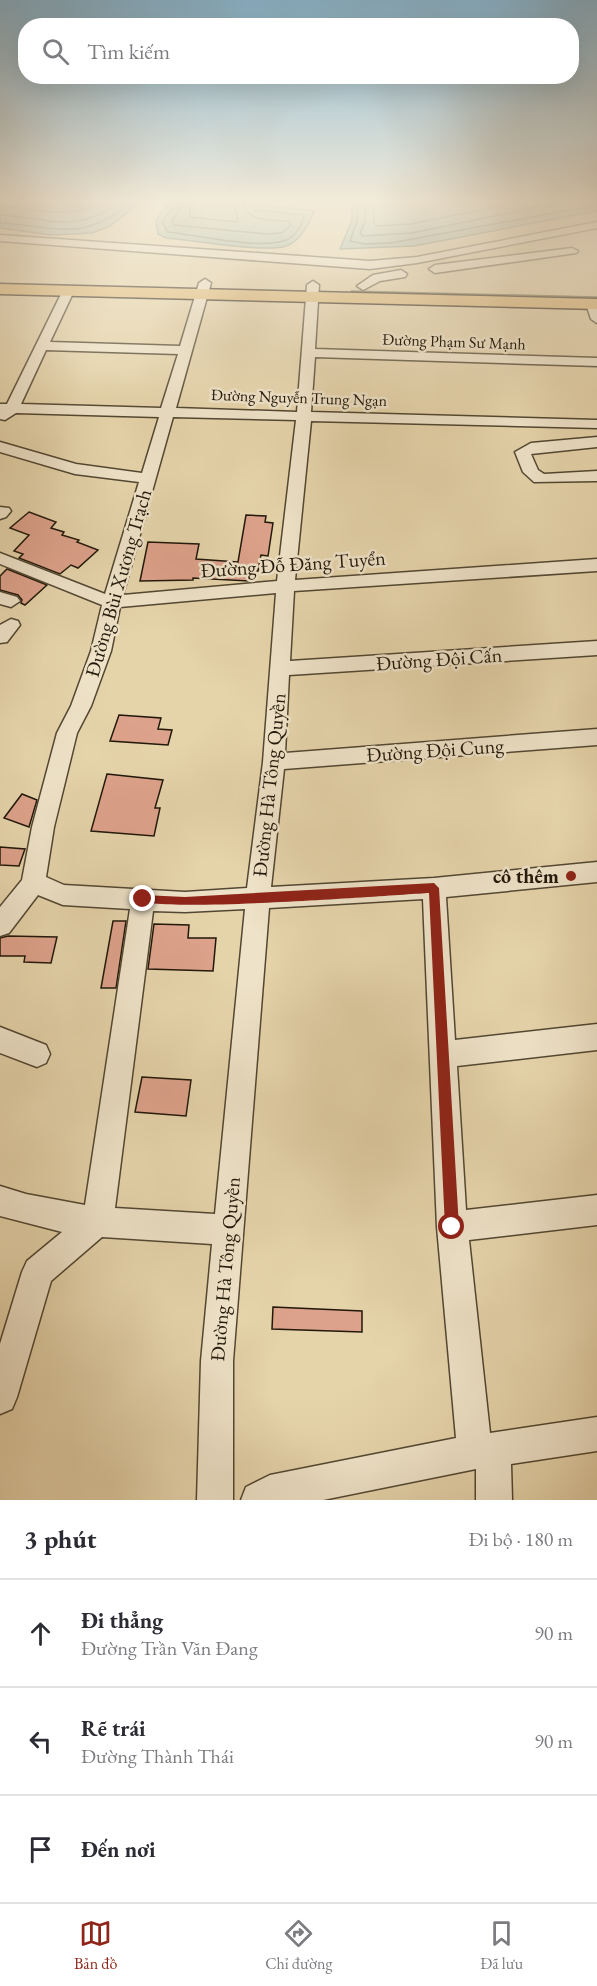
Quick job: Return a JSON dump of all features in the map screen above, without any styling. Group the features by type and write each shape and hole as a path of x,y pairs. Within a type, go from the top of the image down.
{"main road":[{"path":"0,278 203,289"},
{"path":"313,291 363,286 596,305"},
{"path":"0,289 313,291 596,305"}],"street":[{"path":"363,286 377,278 428,271"},
{"name":"Đường Bùi Xương Trạch","path":"34,883 34,869 43,827 67,733 81,706 101,651 112,602 203,289"},
{"path":"0,422 43,346 68,291"},
{"name":"Đường Hà Tông Quyền","path":"215,1500 217,1361 258,898 274,762 285,586 310,353 313,291"},
{"path":"43,346 185,350"},
{"name":"Đường Phạm Sư Mạnh","path":"310,353 597,362"},
{"name":"Đường Nguyễn Trung Ngạn","path":"6,408 597,424"},
{"path":"543,423 556,446"},
{"path":"597,442 531,448 524,452 534,477 548,480 597,476"},
{"path":"0,447 86,471 147,478"},
{"name":"Đường Đỗ Đăng Tuyển","path":"0,558 86,594 112,602 285,586 597,565"},
{"name":"Đường Đội Cấn","path":"280,669 597,648"},
{"name":"Đường Đội Cung","path":"274,762 597,737"},
{"path":"0,925 34,883 63,896 185,902 434,888 597,872"},
{"path":"434,888 452,1227 484,1451 494,1500"},
{"path":"0,1397 38,1272 98,1221 143,899"},
{"path":"444,1054 597,1037"},
{"path":"0,1040 37,1054"},
{"path":"0,1201 14,1206 98,1221 228,1230"},
{"path":"452,1227 597,1210"},
{"path":"259,1500 270,1493 484,1451 597,1434"}],"green space":[{"path":"351,291 597,297 597,299 355,293"}],"building":[{"path":"29,512 56,522 51,528 64,532 62,535 79,540 77,542 98,550 78,568 71,565 60,574 19,558 23,554 14,551 29,535 10,528"},
{"path":"246,515 266,516 265,522 273,523 268,556 261,555 258,571 251,571 249,581 193,578 193,580 140,581 148,542 199,544 196,559 238,562"},
{"path":"7,569 47,585 25,605 21,603 22,600 18,595 0,590 0,576"},
{"path":"119,715 161,718 158,729 172,730 168,745 110,741"},
{"path":"107,774 163,780 155,808 160,808 154,836 91,831"},
{"path":"22,794 37,800 29,827 4,818"},
{"path":"0,847 25,849 19,866 0,865"},
{"path":"113,921 126,921 116,988 101,988"},
{"path":"154,924 189,925 188,938 216,938 213,971 148,969"},
{"path":"8,936 57,937 51,963 24,962 25,956 0,956 0,938"},
{"path":"142,1077 191,1080 186,1116 135,1112"},
{"path":"273,1307 362,1311 362,1332 272,1329"}],"place":[{"name":"cô thêm","path":"571,876"}],"route":[{"path":"143,899 185,902 434,888 452,1227"}]}
